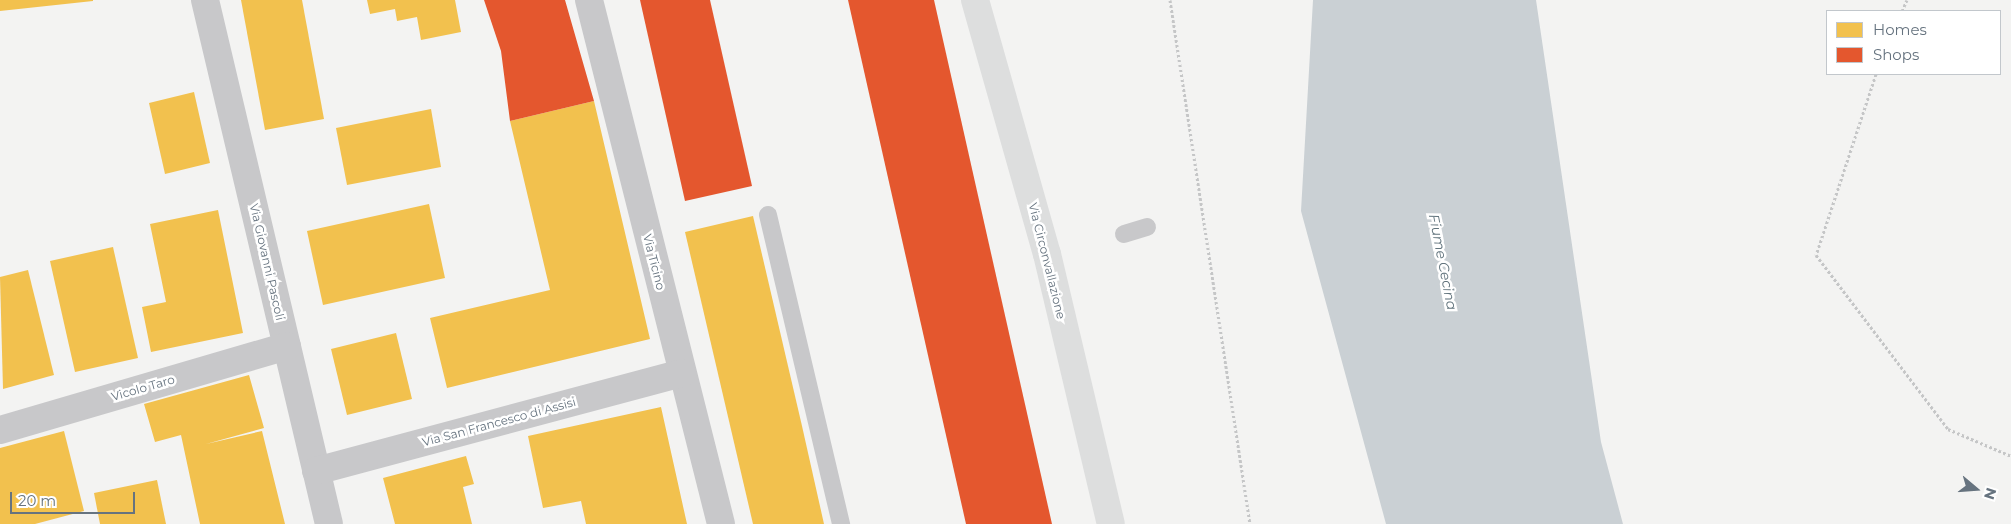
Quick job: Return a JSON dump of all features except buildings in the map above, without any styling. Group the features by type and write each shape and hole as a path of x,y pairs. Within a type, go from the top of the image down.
{"street":[{"name":"Via Giovanni Pascoli","path":"206,0 329,524"},
{"name":"Via Ticino","path":"589,0 721,524"},
{"name":"Via Circonvallazione","path":"975,0 1047,254 1111,524"},
{"name":"Vicolo Taro","path":"0,430 287,346"},
{"name":"Via San Francesco di Assisi","path":"316,472 682,373"}],"lane":[{"path":"768,215 841,524"},
{"path":"1124,234 1147,227"}],"path":[{"path":"1170,0 1250,524"},
{"path":"1876,75 1816,255 1948,429 2011,456"}],"water":[{"name":"Fiume Cecina","path":"1313,0 1536,0 1601,442 1623,524 1386,524 1301,211"}]}
